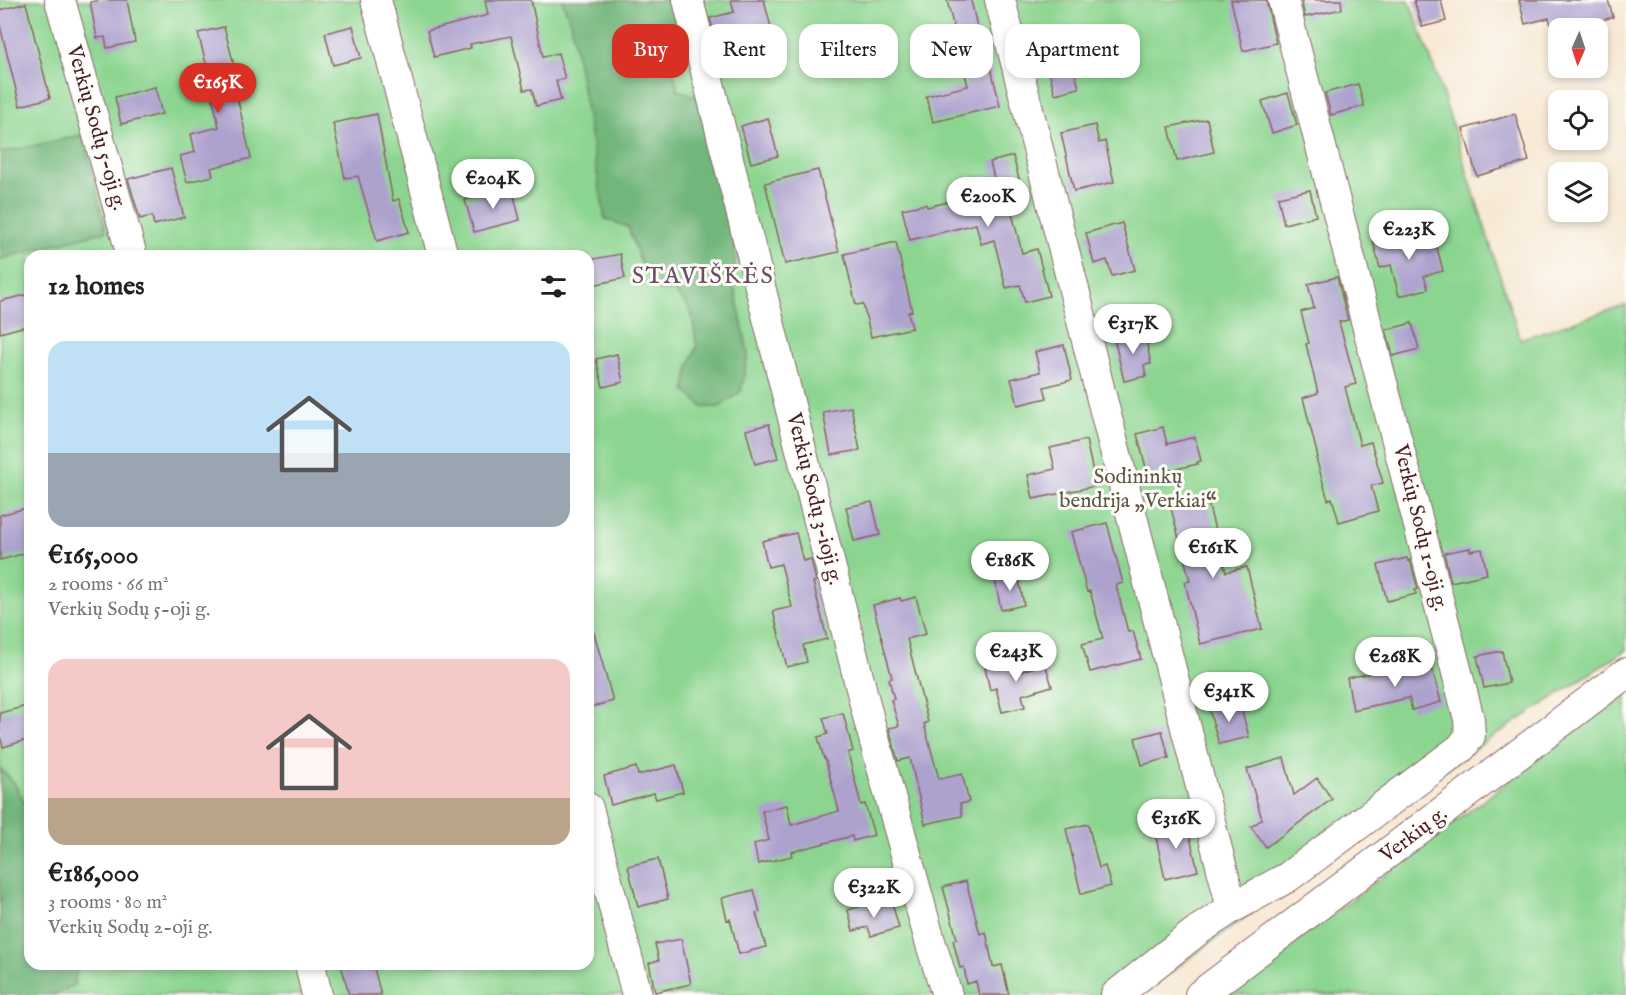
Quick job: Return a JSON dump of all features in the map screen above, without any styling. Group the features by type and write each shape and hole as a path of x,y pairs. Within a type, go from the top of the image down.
{"street":[{"name":"Verkių Sodų 5-oji g.","path":"60,0 130,250"},
{"path":"376,0 441,250"},
{"name":"Verkių Sodų 3-ioji g.","path":"688,0 870,724 947,995"},
{"path":"1000,0 1232,908"},
{"name":"Verkių Sodų 1-oji g.","path":"1116,995 1197,931 1232,908 1288,877 1461,748 1470,736 1469,719 1283,0"},
{"name":"Verkių g.","path":"1200,995 1626,674"},
{"path":"594,831 637,995"},
{"path":"311,970 317,995"}],"green space":[{"name":"Sodininkų bendrija „Verkiai“","path":"0,0 562,0 571,24 628,227 641,263 675,292 691,310 697,346 689,367 685,390 703,407 719,407 741,391 748,353 734,286 737,168 718,104 678,90 675,78 689,78 689,24 675,24 675,0 1409,0 1436,73 1520,339 1626,305 1626,650 1468,753 1140,995 50,995 61,992 77,970 594,970 594,250 34,250 106,231 83,135 0,153"},
{"path":"562,0 675,0 675,24 612,24 612,78 675,78 678,90 718,104 737,168 734,286 748,353 741,391 719,407 703,407 685,390 689,367 697,346 691,310 675,292 658,290 641,263 628,227 605,219 571,24"},
{"path":"83,135 106,231 34,250 24,250 24,253 0,259 0,153"},
{"name":"Sodininkų bendrija „Verkiai“","path":"24,253 24,802 14,783 0,768 0,259"},
{"path":"1626,693 1626,995 1225,995"},
{"path":"0,768 14,783 24,802 24,970 77,971 74,985 61,992 50,995 0,995"}],"building":[{"path":"127,0 135,42 107,48 105,37 97,38 90,2"},
{"path":"485,0 531,0 543,57 558,53 565,79 556,81 561,100 536,106 532,89 524,90 511,36 470,44 471,48 434,57 427,31 488,15"},
{"path":"731,0 764,0 770,24 712,24 710,18 734,12"},
{"path":"947,0 971,0 976,24 953,24"},
{"path":"1231,0 1266,0 1276,43 1243,51"},
{"path":"1301,0 1341,0 1342,9 1305,17"},
{"path":"1414,0 1441,0 1446,21 1422,27"},
{"path":"1519,0 1608,0 1613,17 1548,18 1525,24"},
{"path":"26,3 50,98 20,106 0,26 0,10"},
{"path":"353,26 361,58 333,65 325,33"},
{"path":"224,27 234,65 230,66 251,158 211,168 213,176 187,182 180,156 195,152 191,134 219,127 211,91 213,90 198,33"},
{"path":"993,77 1000,106 933,122 926,96 968,86 966,78"},
{"path":"1051,78 1076,78 1079,88 1055,94"},
{"path":"1358,84 1364,106 1331,115 1325,93"},
{"path":"155,87 162,114 121,124 115,97"},
{"path":"1288,93 1297,125 1272,133 1262,101"},
{"path":"377,114 393,201 399,199 409,232 377,241 358,176 345,178 333,123"},
{"path":"1515,114 1529,161 1477,176 1463,129"},
{"path":"768,118 778,156 751,163 741,126"},
{"path":"1207,119 1214,152 1177,161 1169,127"},
{"path":"1095,125 1099,143 1105,141 1114,182 1074,191 1061,133"},
{"path":"1013,156 1021,187 1016,188 1021,206 1011,209 1022,253 1037,249 1049,296 1025,302 1020,285 1006,288 994,240 981,244 976,224 910,240 902,209 926,204 927,207 997,190 990,162"},
{"path":"171,168 184,217 154,225 152,216 140,219 128,179"},
{"path":"818,170 839,252 785,264 765,183"},
{"path":"512,188 520,220 474,232 465,200"},
{"path":"1310,190 1316,216 1284,224 1278,197"},
{"path":"1122,223 1135,270 1112,276 1107,260 1094,264 1086,233"},
{"path":"1412,231 1415,244 1435,239 1443,271 1424,276 1428,289 1399,296 1391,265 1380,268 1373,241"},
{"path":"896,242 912,311 908,312 912,328 871,337 863,304 856,305 844,254"},
{"path":"620,254 625,278 594,285 594,259"},
{"path":"1337,277 1348,320 1339,322 1356,384 1345,387 1360,445 1371,442 1383,483 1371,486 1378,511 1339,522 1332,498 1328,500 1303,398 1318,393 1301,312 1314,308 1308,284"},
{"path":"24,295 24,327 0,333 0,301"},
{"path":"1412,323 1419,349 1393,356 1386,330"},
{"path":"1144,331 1151,364 1144,365 1146,376 1124,381 1114,338"},
{"path":"1064,345 1072,380 1044,387 1047,398 1018,405 1011,379 1040,372 1035,352"},
{"path":"617,354 623,382 603,387 596,359"},
{"path":"851,407 860,450 831,455 823,412"},
{"path":"769,424 778,458 755,464 746,430"},
{"path":"1163,427 1167,444 1195,437 1201,461 1197,462 1198,464 1148,475 1137,434"},
{"path":"1086,440 1096,486 1033,499 1028,475 1055,469 1050,448"},
{"path":"1207,499 1226,572 1247,567 1262,629 1200,644 1185,582 1190,581 1171,508"},
{"path":"872,502 880,535 854,541 846,507"},
{"path":"24,509 24,554 0,560 0,515"},
{"path":"1107,523 1123,583 1116,585 1128,632 1133,631 1141,659 1090,672 1082,644 1103,639 1090,591 1087,592 1071,532"},
{"path":"796,533 803,561 811,559 816,581 813,582 827,639 803,645 807,662 787,667 773,611 792,607 781,564 768,567 762,541"},
{"path":"1470,548 1470,551 1482,549 1487,574 1451,582 1444,553"},
{"path":"1407,558 1408,561 1410,560 1418,589 1415,590 1416,594 1387,601 1378,565"},
{"path":"1018,575 1024,605 1001,610 995,580"},
{"path":"916,597 926,634 907,639 928,722 924,724 939,779 962,774 969,802 960,804 962,816 925,824 910,758 898,761 889,728 899,726 891,700 894,699 889,679 892,678 873,605 900,598 901,601"},
{"path":"594,633 613,701 594,706"},
{"path":"1502,651 1509,683 1484,688 1477,656"},
{"path":"1014,661 1017,673 1045,663 1052,686 1022,695 1025,707 1002,712 996,688 990,690 985,668"},
{"path":"1431,665 1441,702 1412,710 1409,698 1353,710 1347,678 1391,669 1392,674"},
{"path":"1239,701 1249,737 1219,744 1209,709"},
{"path":"24,707 24,741 3,747 0,736 0,713"},
{"path":"843,713 853,751 848,753 861,805 865,804 874,835 853,841 852,836 791,852 792,856 758,864 754,844 769,840 762,811 787,805 791,825 839,811 818,737 828,734 823,718"},
{"path":"1162,731 1169,758 1142,765 1135,738"},
{"path":"1284,758 1294,795 1317,778 1332,799 1266,847 1251,827 1262,819 1247,769"},
{"path":"676,765 683,792 656,799 654,793 611,805 604,776 636,767 638,775"},
{"path":"1186,821 1198,871 1165,879 1154,828"},
{"path":"1088,824 1099,868 1105,866 1111,886 1081,894 1066,829"},
{"path":"658,859 668,899 638,907 628,866"},
{"path":"966,881 980,934 986,932 993,967 1002,965 1009,995 979,995 976,981 967,984 964,967 960,968 953,940 957,939 943,887"},
{"path":"754,890 760,912 756,913 766,947 739,954 722,898"},
{"path":"892,903 899,928 871,936 868,927 853,931 848,910 868,904 869,909"},
{"path":"681,939 691,984 655,992 649,963 659,960 655,944"},
{"path":"343,970 375,970 381,995 349,995"}],"district":[{"name":"STAVIŠKĖS","path":"703,276"}]}
